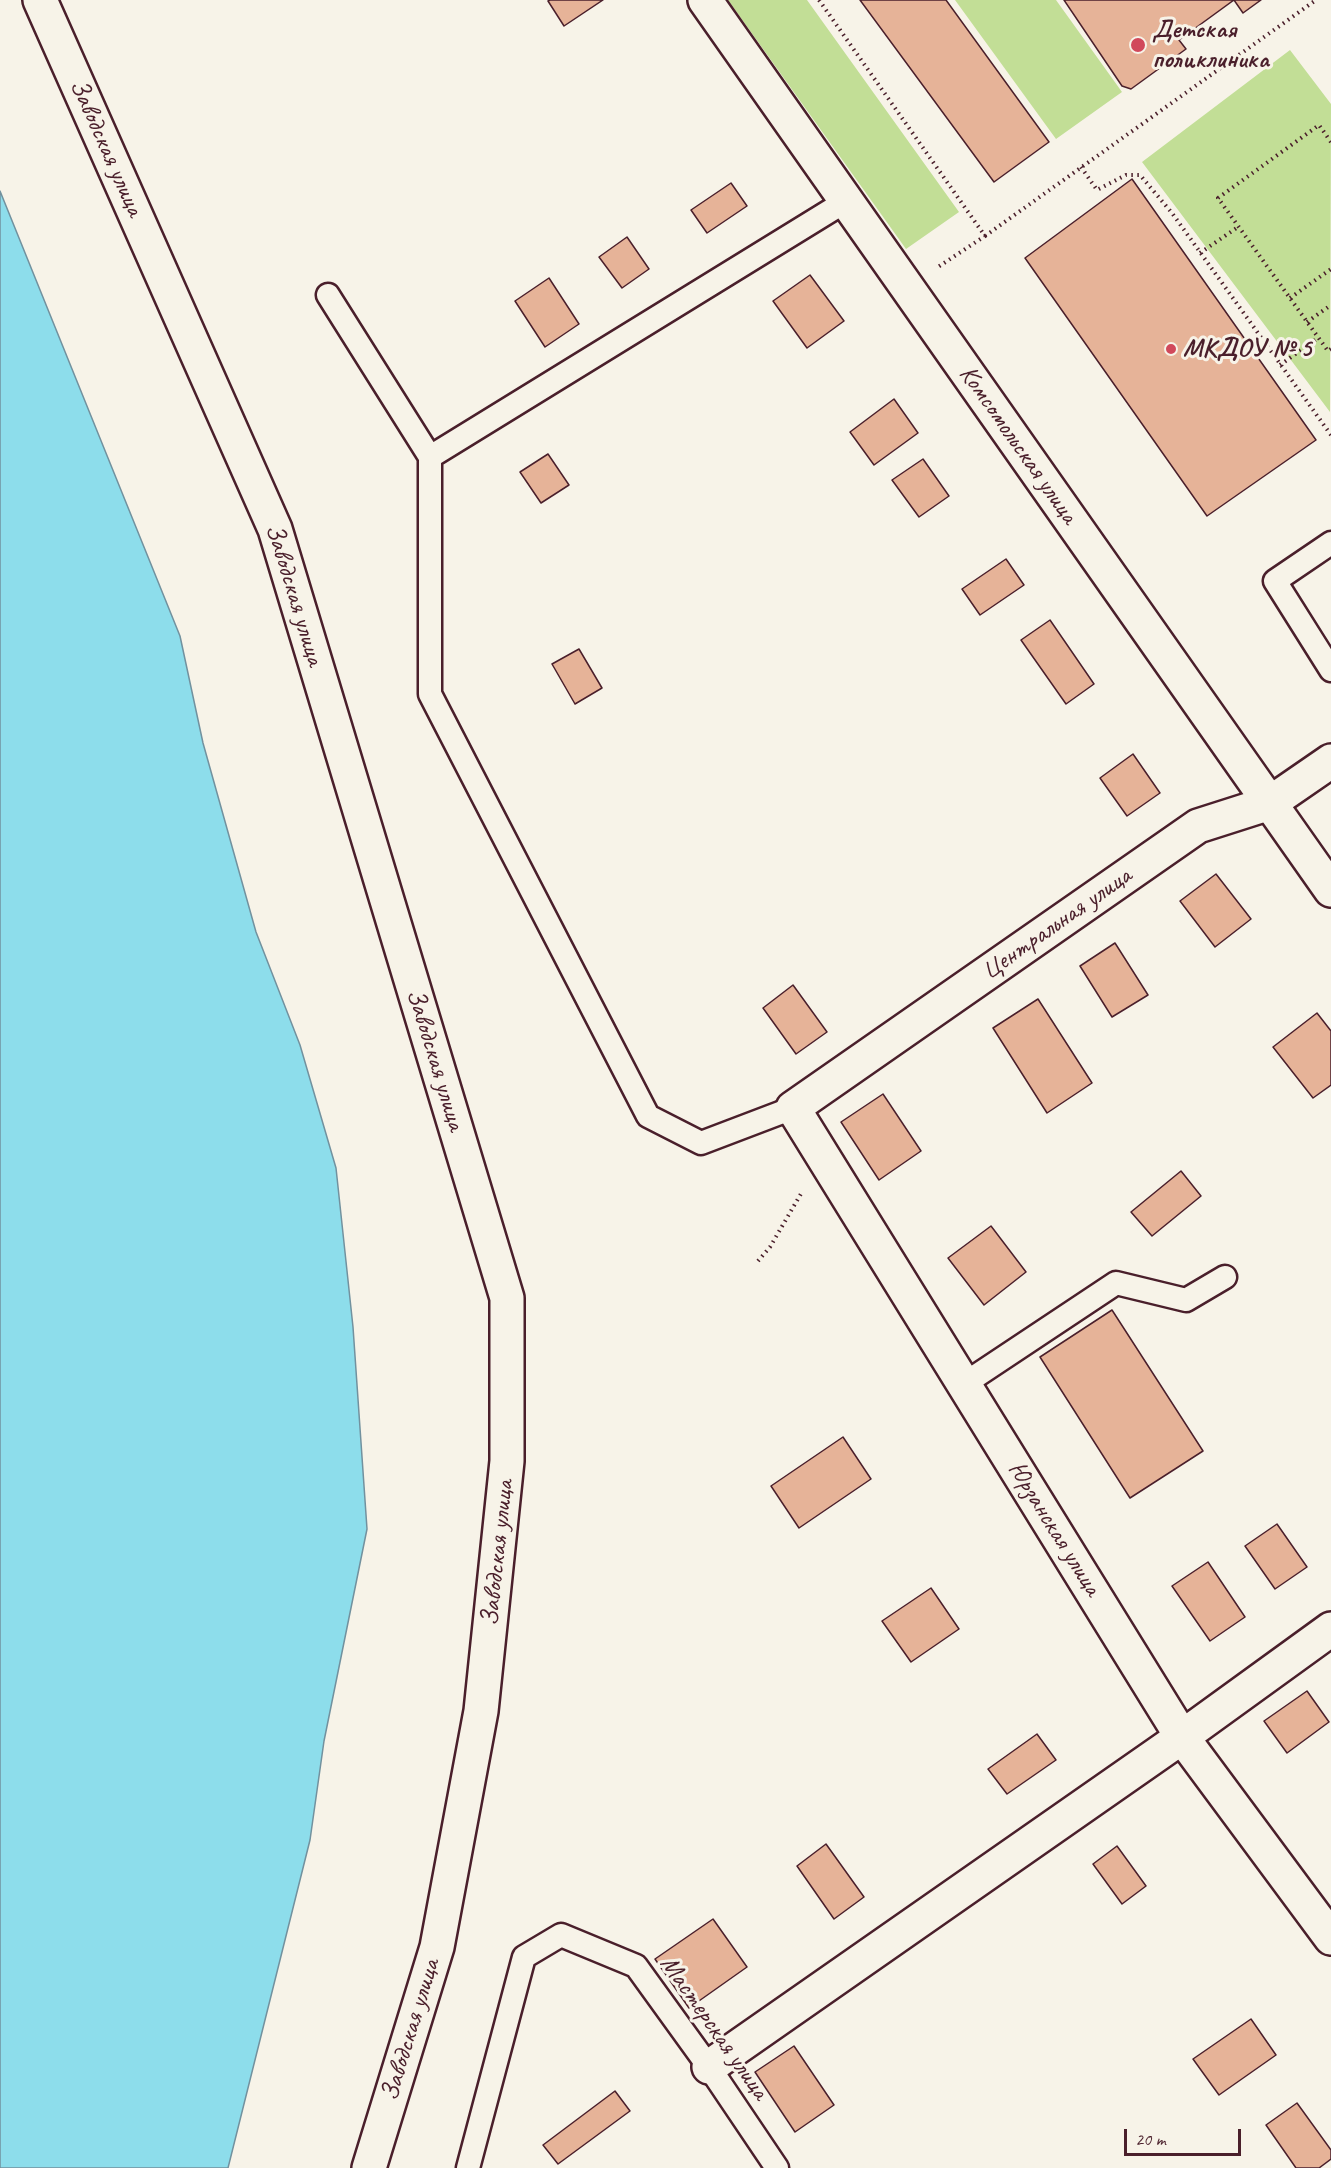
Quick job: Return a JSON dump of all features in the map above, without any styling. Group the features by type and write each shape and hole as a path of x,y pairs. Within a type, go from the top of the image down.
{"street":[{"name":"Заводская улица","path":"40,0 275,529 507,1298 507,1461 481,1711 437,1947 369,2168"},
{"name":"Комсомольская улица","path":"705,0 1331,890"},
{"name":"Центральная улица","path":"793,1108 1198,826 1270,803 1331,761"},
{"name":"Юрзанская улица","path":"793,1108 1182,1737 1331,1938"},
{"path":"709,2067 1182,1737 1331,1629"}],"lane":[{"path":"430,457 846,201"},
{"path":"328,295 430,457 430,694 648,1116 701,1143 793,1108"},
{"path":"1331,543 1275,581 1331,670"},
{"path":"964,1384 1116,1283 1186,1300 1225,1277"},
{"name":"Мастерская улица","path":"468,2168 524,1957 561,1935 636,1966 709,2067 777,2168"}],"path":[{"path":"819,0 985,236"},
{"path":"930,273 1316,0"},
{"path":"1331,142 1319,125 1218,198 1306,322 1328,351 1331,349"},
{"path":"1081,167 1097,190 1126,175 1140,175 1200,253 1331,435"},
{"path":"1200,253 1238,227"},
{"path":"1290,298 1331,269"},
{"path":"1306,322 1331,305"},
{"path":"1280,365 1318,338"},
{"path":"758,1261 770,1247 807,1182 816,1145"}],"green space":[{"path":"728,0 807,0 959,212 906,249"},
{"path":"955,0 1056,0 1122,92 1056,139"},
{"path":"1290,50 1331,104 1330,412 1142,162"}],"water":[{"path":"0,191 180,636 203,743 256,932 300,1045 336,1168 353,1327 367,1529 324,1741 310,1840 228,2168 0,2168"}],"building":[{"path":"603,0 564,26 548,1"},
{"path":"860,0 946,0 1049,142 994,182"},
{"name":"Детская поликлиника","path":"1064,0 1234,0 1179,40 1186,49 1131,89 1122,86"},
{"path":"1234,0 1261,0 1243,13"},
{"name":"МКДОУ № 5","path":"1132,179 1316,440 1207,516 1025,258"},
{"path":"731,183 747,206 707,233 691,210"},
{"path":"627,237 649,269 622,288 599,257"},
{"path":"810,275 844,321 807,348 773,301"},
{"path":"549,278 579,324 545,347 515,301"},
{"path":"894,399 918,433 874,465 850,432"},
{"path":"548,454 569,485 541,503 520,472"},
{"path":"923,459 949,496 919,517 892,480"},
{"path":"1006,559 1024,585 980,615 962,589"},
{"path":"1050,620 1094,684 1066,704 1021,640"},
{"path":"579,649 602,688 575,704 552,664"},
{"path":"1133,754 1160,793 1127,816 1100,778"},
{"path":"1216,874 1251,919 1215,947 1180,901"},
{"path":"1115,943 1148,995 1112,1017 1080,966"},
{"path":"793,985 827,1032 796,1054 763,1008"},
{"path":"1038,999 1092,1083 1047,1113 993,1028"},
{"path":"1317,1013 1331,1031 1331,1085 1313,1098 1273,1047"},
{"path":"883,1094 921,1151 879,1180 841,1122"},
{"path":"1181,1171 1201,1196 1152,1236 1131,1212"},
{"path":"991,1226 1026,1272 984,1305 948,1258"},
{"path":"1112,1310 1203,1451 1130,1498 1040,1357"},
{"path":"843,1437 871,1479 799,1528 771,1486"},
{"path":"1277,1524 1307,1567 1275,1589 1245,1546"},
{"path":"1208,1562 1245,1617 1210,1641 1172,1586"},
{"path":"931,1588 959,1629 911,1662 882,1621"},
{"path":"1307,1691 1329,1722 1287,1753 1264,1721"},
{"path":"1037,1734 1056,1760 1007,1794 988,1769"},
{"path":"826,1844 864,1897 834,1919 797,1866"},
{"path":"1117,1846 1146,1886 1122,1904 1093,1864"},
{"path":"713,1919 747,1967 689,2008 655,1959"},
{"path":"1251,2019 1276,2055 1219,2095 1193,2059"},
{"path":"794,2046 834,2105 795,2132 755,2072"},
{"path":"615,2091 630,2111 558,2164 543,2145"},
{"path":"1297,2103 1331,2150 1331,2159 1319,2168 1296,2168 1266,2125"}],"place":[{"name":"Детская поликлиника","path":"1138,45"},
{"name":"МКДОУ № 5","path":"1171,349"}]}
